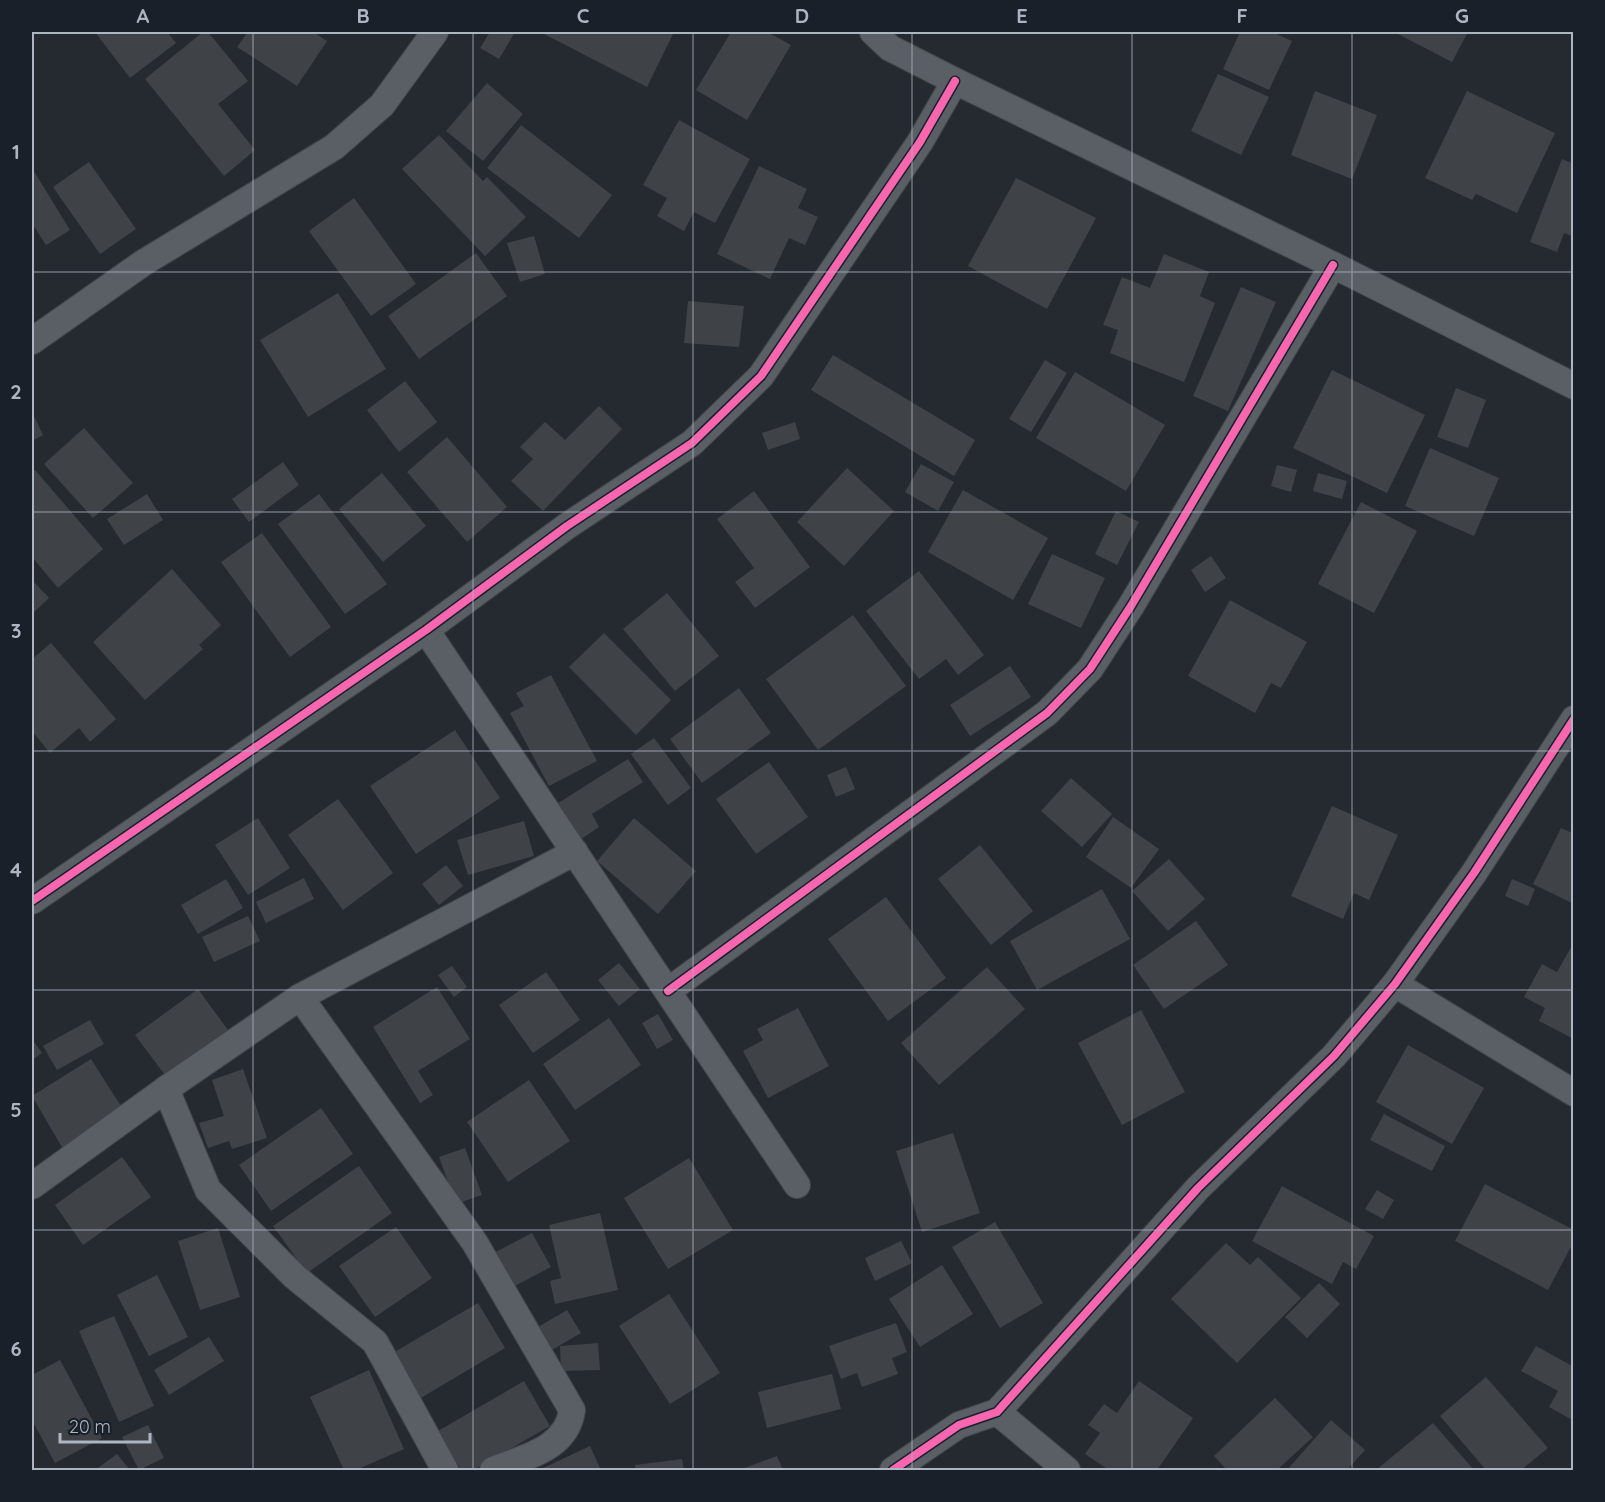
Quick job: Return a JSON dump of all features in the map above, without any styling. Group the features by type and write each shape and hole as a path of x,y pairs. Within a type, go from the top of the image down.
{"street":[{"path":"32,340 143,263 334,147 382,105 435,32"},
{"path":"873,32 890,48 955,81 1334,265 1574,386"},
{"path":"32,901 426,630 567,526 692,443 761,376 920,142 955,81"},
{"path":"668,991 1047,713 1090,669 1131,606 1334,265"},
{"path":"426,630 797,1185"},
{"path":"893,1470 959,1425 998,1413 1198,1188 1334,1056 1395,984 1474,873 1574,719"},
{"path":"32,1186 165,1089 300,997 574,852"},
{"path":"1395,984 1574,1093"},
{"path":"300,997 475,1243 572,1410 570,1426 550,1447 493,1470"},
{"path":"165,1089 208,1190 295,1277 375,1342 445,1470"},
{"path":"998,1413 1068,1470"}],"building":[{"path":"95,32 167,32 176,43 130,78"},
{"path":"203,32 208,32 248,81 218,104 255,150 224,176 145,79"},
{"path":"248,32 313,32 327,41 297,86 237,47"},
{"path":"490,32 515,32 499,59 480,48"},
{"path":"540,32 674,32 647,87"},
{"path":"731,32 767,32 791,45 747,120 696,90"},
{"path":"1240,32 1272,32 1292,41 1269,90 1223,69"},
{"path":"1394,32 1468,32 1452,62"},
{"path":"1218,74 1269,97 1241,155 1191,131"},
{"path":"487,83 523,114 483,161 446,131"},
{"path":"1315,91 1377,115 1352,179 1291,155"},
{"path":"1467,91 1555,133 1517,213 1476,194 1472,200 1425,178"},
{"path":"679,120 750,159 715,223 694,212 684,231 657,216 667,198 643,185"},
{"path":"521,125 612,195 579,238 487,168"},
{"path":"439,135 483,181 487,177 526,217 485,256 402,169"},
{"path":"1562,159 1574,164 1574,237 1564,233 1557,252 1530,242"},
{"path":"89,162 136,229 100,254 53,187"},
{"path":"759,166 807,189 798,208 818,217 805,245 789,238 770,279 717,254"},
{"path":"32,168 70,230 46,245 32,223"},
{"path":"1016,178 1096,218 1047,309 968,266"},
{"path":"354,198 416,284 371,316 309,231"},
{"path":"534,236 545,274 520,282 507,243"},
{"path":"476,253 507,296 419,359 388,316"},
{"path":"1164,254 1209,272 1200,296 1215,303 1184,382 1110,353 1118,330 1103,325 1122,277 1150,288"},
{"path":"1241,287 1276,302 1228,411 1193,396"},
{"path":"338,293 386,369 308,417 260,340"},
{"path":"688,301 744,306 739,347 684,343"},
{"path":"833,355 975,440 954,476 811,390"},
{"path":"1045,360 1067,373 1031,432 1009,419"},
{"path":"1332,370 1425,415 1387,493 1293,448"},
{"path":"1075,372 1165,425 1126,491 1036,438"},
{"path":"405,381 437,422 399,452 367,410"},
{"path":"1456,388 1486,400 1468,448 1437,437"},
{"path":"599,406 622,429 543,511 511,481 533,459 520,447 545,422 565,440"},
{"path":"32,412 43,435 32,441"},
{"path":"795,422 800,439 768,450 762,433"},
{"path":"84,428 133,483 93,518 44,464"},
{"path":"447,437 507,507 467,542 407,472"},
{"path":"1430,448 1499,478 1474,536 1405,506"},
{"path":"283,462 299,485 249,522 232,499"},
{"path":"921,464 954,482 938,511 905,492"},
{"path":"1277,465 1297,470 1291,492 1271,486"},
{"path":"847,468 894,511 844,566 797,522"},
{"path":"35,470 103,549 58,588 32,557 32,473"},
{"path":"382,473 426,526 383,562 339,509"},
{"path":"1318,473 1347,481 1342,499 1313,491"},
{"path":"963,490 1048,538 1013,600 928,552"},
{"path":"754,491 810,567 755,608 735,582 754,568 717,519"},
{"path":"147,494 163,520 124,545 107,519"},
{"path":"319,494 387,584 345,614 278,524"},
{"path":"1361,502 1417,531 1374,613 1318,584"},
{"path":"1116,511 1139,522 1117,565 1095,554"},
{"path":"262,533 331,627 290,657 221,562"},
{"path":"1052,554 1105,578 1081,628 1028,604"},
{"path":"1211,556 1226,578 1205,592 1191,570"},
{"path":"172,569 221,625 199,645 203,649 145,700 93,642"},
{"path":"919,571 984,655 958,675 946,659 919,679 866,611"},
{"path":"32,580 49,598 32,614"},
{"path":"667,593 719,656 675,691 623,629"},
{"path":"1230,600 1307,642 1281,688 1271,683 1255,713 1188,676"},
{"path":"853,615 906,686 818,750 766,679"},
{"path":"604,633 671,700 636,735 569,667"},
{"path":"51,643 116,719 90,742 79,728 50,753 32,731 32,659"},
{"path":"1010,666 1031,697 970,736 950,705"},
{"path":"551,675 597,761 549,786 510,713 524,706 516,693"},
{"path":"739,688 771,733 702,783 670,739"},
{"path":"455,730 500,798 416,854 370,786"},
{"path":"654,738 691,788 668,805 631,754"},
{"path":"628,759 643,782 592,814 599,827 578,841 555,805"},
{"path":"769,762 808,817 756,854 716,799"},
{"path":"846,767 855,789 836,797 827,775"},
{"path":"1071,778 1112,814 1082,847 1041,811"},
{"path":"338,799 393,873 343,910 288,835"},
{"path":"1332,806 1398,835 1369,900 1354,893 1343,919 1291,896"},
{"path":"1113,817 1159,849 1131,888 1086,857"},
{"path":"258,818 290,868 248,895 215,845"},
{"path":"634,818 696,871 658,914 597,861"},
{"path":"524,821 534,856 468,875 457,840"},
{"path":"1561,828 1574,834 1574,904 1533,884"},
{"path":"980,845 1033,911 991,945 938,879"},
{"path":"1169,859 1205,899 1168,931 1132,891"},
{"path":"446,865 463,886 439,905 422,884"},
{"path":"304,878 314,899 266,923 256,902"},
{"path":"226,879 243,908 198,934 181,905"},
{"path":"1512,879 1535,889 1528,906 1505,896"},
{"path":"1102,889 1130,939 1037,990 1010,941"},
{"path":"886,897 946,978 888,1021 828,939"},
{"path":"248,916 260,941 214,962 202,937"},
{"path":"1196,921 1228,965 1164,1009 1133,965"},
{"path":"1574,942 1574,1039 1539,1021 1545,1008 1524,997 1542,964 1557,972"},
{"path":"619,963 640,989 619,1006 598,980"},
{"path":"452,966 467,987 454,997 438,975"},
{"path":"987,967 1025,1009 939,1085 901,1043"},
{"path":"546,972 580,1020 533,1053 499,1005"},
{"path":"437,987 470,1039 418,1071 433,1095 420,1103 373,1027"},
{"path":"198,989 228,1030 165,1075 135,1035"},
{"path":"798,1008 829,1066 768,1098 743,1051 763,1040 757,1029"},
{"path":"1141,1010 1185,1092 1122,1125 1078,1043"},
{"path":"658,1014 673,1040 657,1049 642,1023"},
{"path":"609,1018 641,1065 575,1110 543,1064"},
{"path":"90,1020 104,1044 57,1070 43,1046"},
{"path":"32,1039 42,1053 32,1060"},
{"path":"1408,1045 1484,1088 1452,1144 1376,1102"},
{"path":"91,1059 124,1111 63,1149 32,1096"},
{"path":"243,1069 267,1138 232,1149 229,1141 208,1148 199,1123 224,1116 212,1080"},
{"path":"529,1080 570,1141 508,1182 467,1122"},
{"path":"321,1108 353,1154 271,1211 239,1165"},
{"path":"1384,1114 1445,1146 1432,1171 1370,1140"},
{"path":"953,1133 980,1213 922,1232 896,1151"},
{"path":"465,1148 482,1195 456,1204 439,1157"},
{"path":"122,1157 151,1197 83,1245 55,1205"},
{"path":"689,1158 733,1230 668,1269 624,1198"},
{"path":"359,1166 392,1213 307,1273 273,1226"},
{"path":"1485,1184 1574,1230 1574,1241 1548,1290 1455,1241"},
{"path":"1282,1186 1374,1236 1356,1269 1343,1262 1332,1284 1252,1241"},
{"path":"1377,1190 1394,1200 1383,1219 1365,1209"},
{"path":"600,1213 618,1290 555,1304 550,1281 561,1278 549,1225"},
{"path":"995,1222 1043,1303 1000,1328 952,1247"},
{"path":"396,1227 432,1278 375,1317 339,1266"},
{"path":"218,1228 240,1297 200,1310 178,1241"},
{"path":"532,1233 551,1267 507,1290 488,1256"},
{"path":"901,1241 912,1263 875,1281 865,1258"},
{"path":"1226,1243 1250,1265 1258,1257 1301,1298 1237,1363 1171,1299"},
{"path":"942,1265 973,1314 920,1347 889,1299"},
{"path":"157,1275 188,1337 149,1356 117,1295"},
{"path":"1319,1283 1340,1304 1307,1338 1285,1317"},
{"path":"669,1294 720,1373 670,1404 619,1326"},
{"path":"478,1303 505,1348 419,1399 391,1354"},
{"path":"567,1310 581,1333 545,1354 531,1331"},
{"path":"114,1316 154,1406 119,1422 79,1331"},
{"path":"896,1323 907,1352 892,1358 898,1374 862,1387 857,1373 841,1379 829,1346"},
{"path":"209,1337 224,1361 169,1395 154,1370"},
{"path":"598,1343 600,1370 561,1371 560,1346"},
{"path":"1536,1346 1574,1367 1574,1421 1549,1407 1558,1391 1521,1371"},
{"path":"60,1360 102,1438 55,1463 32,1420 32,1375"},
{"path":"369,1370 404,1449 356,1470 344,1470 310,1397"},
{"path":"832,1374 841,1409 767,1428 758,1392"},
{"path":"1486,1377 1548,1448 1521,1470 1486,1470 1440,1416"},
{"path":"524,1381 550,1426 473,1470 461,1470 438,1431"},
{"path":"1139,1381 1193,1418 1157,1470 1109,1470 1085,1454 1100,1433 1088,1425 1104,1404 1117,1413"},
{"path":"1275,1398 1313,1437 1277,1470 1227,1470 1214,1456"},
{"path":"1331,1420 1365,1450 1347,1470 1287,1470"},
{"path":"1433,1423 1474,1470 1376,1470"},
{"path":"148,1425 164,1458 139,1470 122,1437"},
{"path":"590,1446 601,1470 539,1470"},
{"path":"117,1454 130,1470 95,1470"},
{"path":"777,1456 783,1470 739,1470"},
{"path":"682,1459 684,1470 636,1470 635,1465"}],"cycle path":[{"path":"32,901 426,630 567,526 692,443 761,376 920,142 955,81"},
{"path":"668,991 1047,713 1090,669 1131,606 1333,265"},
{"path":"893,1470 959,1425 997,1412 1198,1188 1334,1056 1395,984 1474,873 1574,719"}]}
